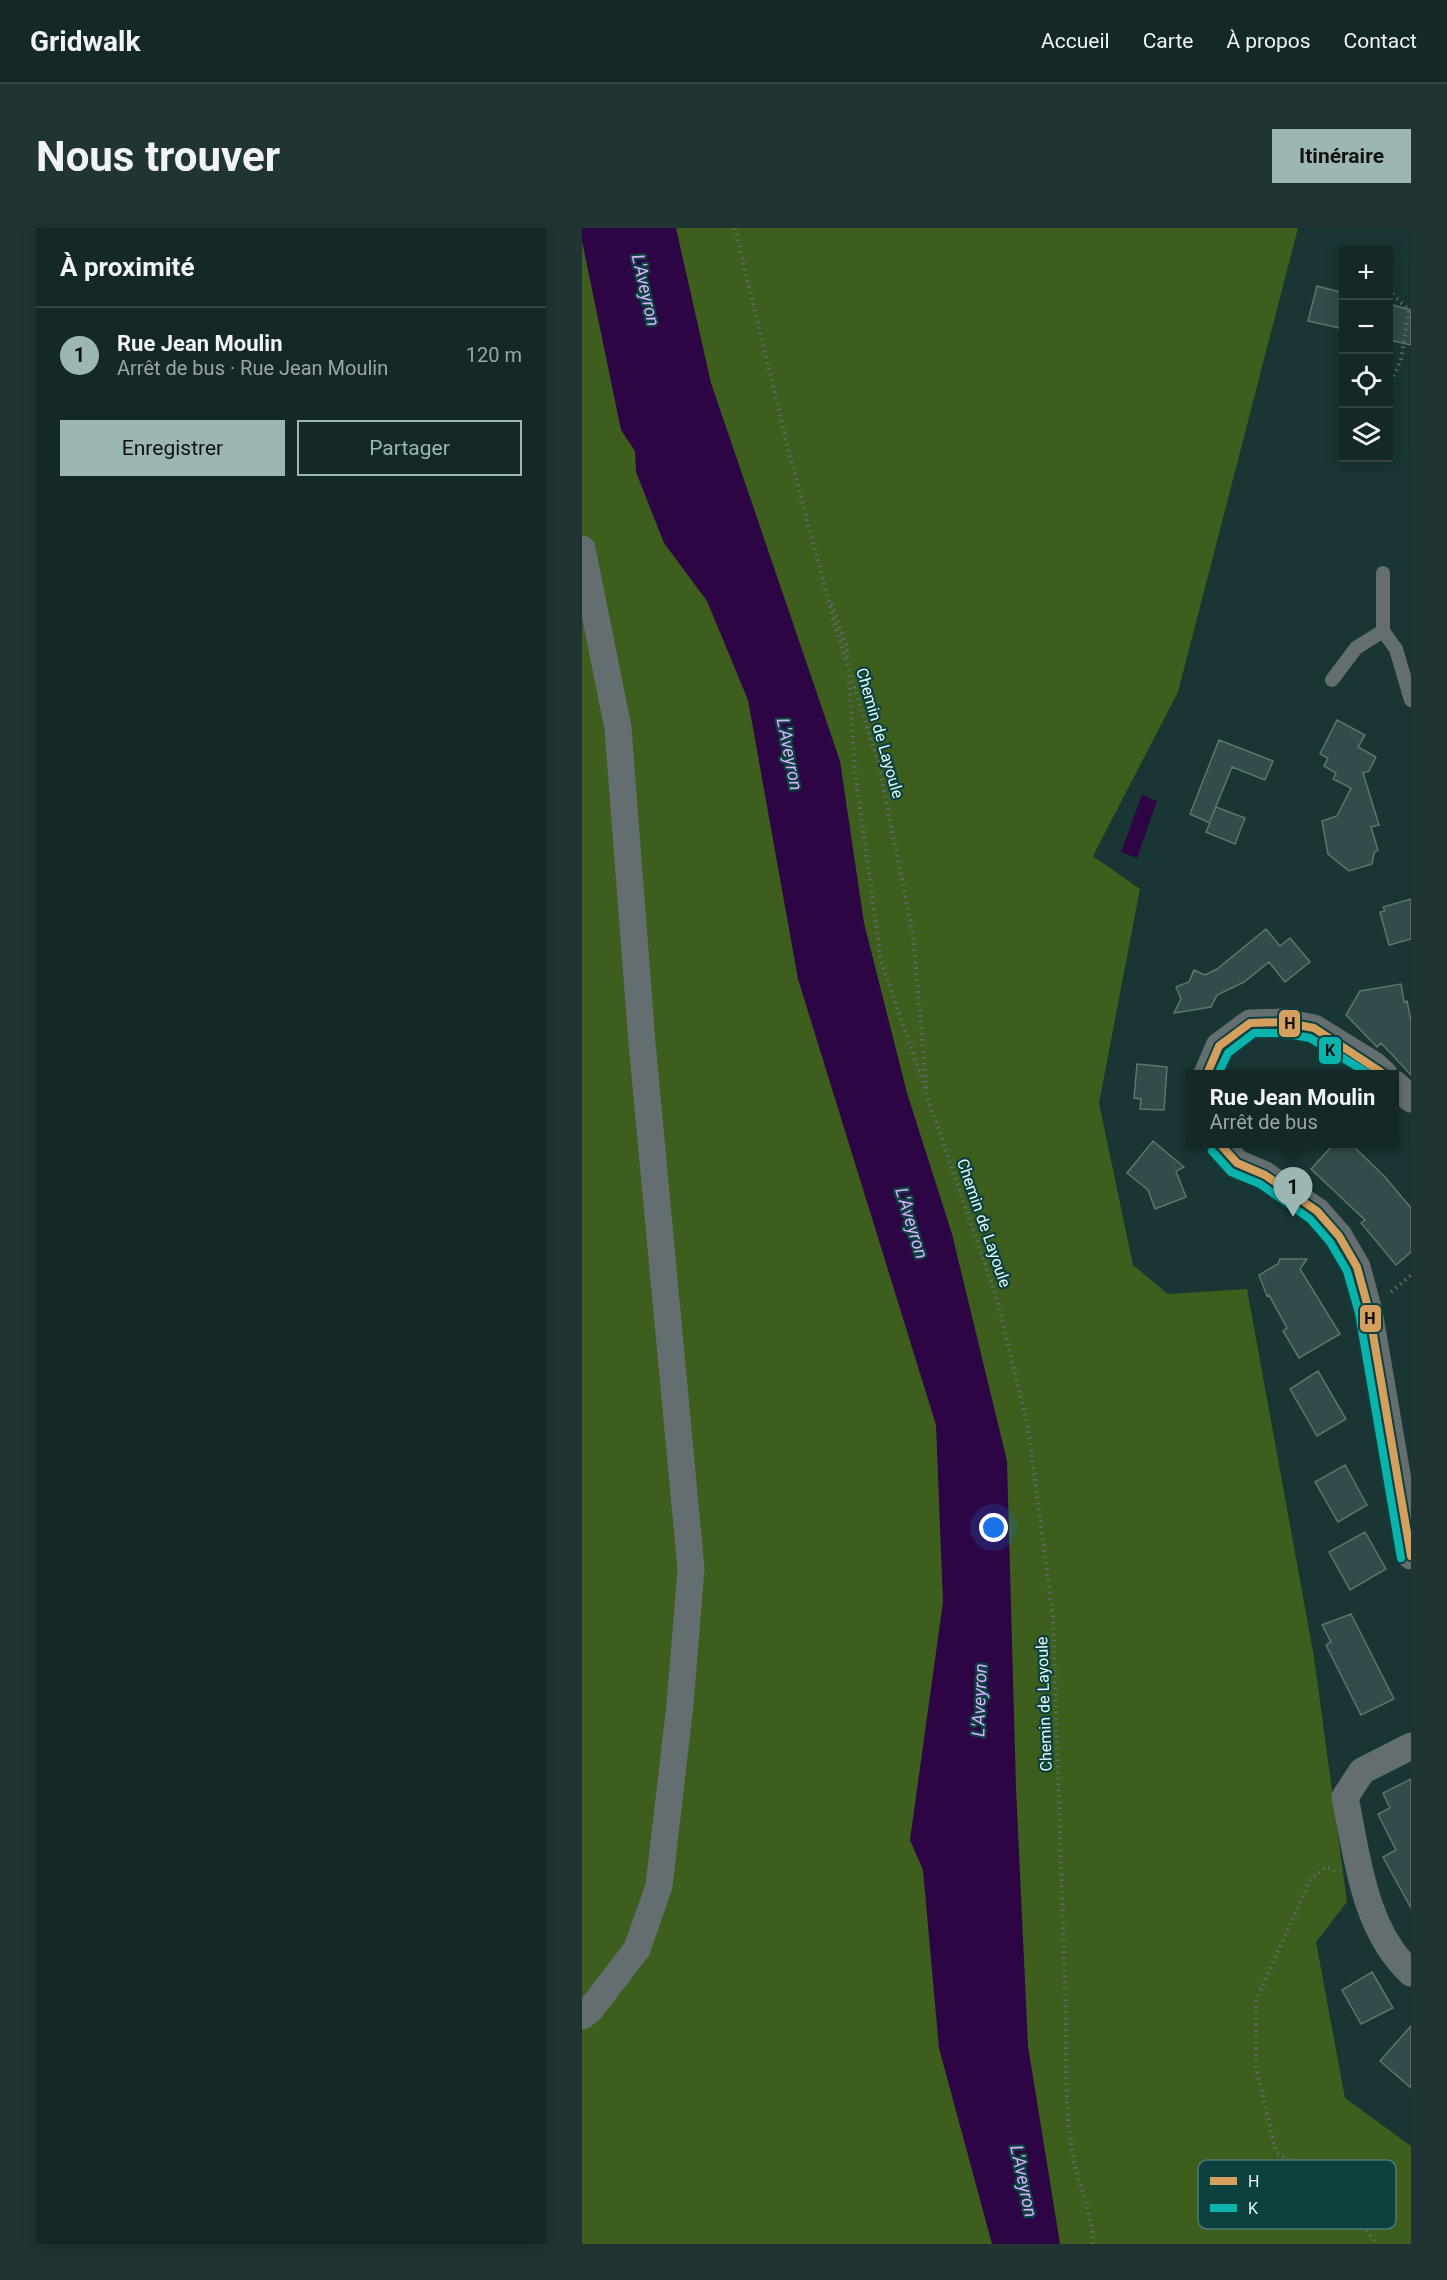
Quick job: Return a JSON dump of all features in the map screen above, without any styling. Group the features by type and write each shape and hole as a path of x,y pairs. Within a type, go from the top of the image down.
{"street":[{"path":"582,549 618,728 642,1043 691,1569 680,1705 659,1886 637,1949 590,2010 582,2016"},
{"path":"1209,1070 1219,1046 1250,1023 1283,1022 1314,1028 1380,1070"},
{"path":"1399,1088 1411,1099"},
{"path":"1224,1148 1237,1163 1265,1175 1317,1211 1339,1236 1357,1267 1369,1311 1411,1556"},
{"path":"1411,1746 1362,1772 1345,1797 1363,1883 1381,1933 1401,1963 1411,1973"}],"lane":[{"path":"1383,573 1383,631 1395,650 1411,700"},
{"path":"1332,680 1356,648 1383,631"}],"path":[{"name":"Chemin de Layoule","path":"735,228 821,572 879,765 913,935 927,1096 996,1296 1028,1427 1053,1618 1066,2006 1065,2084 1073,2156 1093,2224 1093,2244"},
{"path":"1393,294 1409,310 1401,360 1393,379"},
{"path":"821,572 848,648 855,772 881,961 927,1096"},
{"path":"1288,2160 1276,2152 1256,2067 1256,2001 1310,1880"},
{"path":"1366,2229 1376,2244"}],"green space":[{"path":"582,228 1298,228 1178,692 1093,856 1140,889 1099,1103 1133,1265 1168,1294 1247,1289 1314,1657 1347,1902 1316,1942 1345,2098 1411,2146 1411,2244 582,2244"}],"water":[{"name":"L'Aveyron","path":"582,228 676,228 711,383 840,761 864,923 907,1093 952,1234 1007,1461 1016,1788 1028,2046 1060,2244 992,2244 939,2048 923,1870 910,1840 943,1602 936,1425 798,979 748,700 707,601 664,543 636,472 635,451 621,430 582,241"},
{"path":"1142,795 1157,801 1137,858 1121,852"}],"building":[{"path":"1317,286 1339,292 1339,328 1308,321"},
{"path":"1393,305 1411,310 1411,345 1393,341"},
{"path":"1337,720 1365,735 1358,747 1376,757 1369,771 1363,773 1379,825 1371,827 1378,850 1374,853 1372,864 1349,871 1328,854 1322,821 1337,816 1351,788 1333,779 1336,773 1324,766 1328,758 1320,754"},
{"path":"1219,740 1273,761 1265,780 1232,767 1210,821 1216,807 1245,818 1235,844 1206,832 1210,823 1190,814"},
{"path":"1411,899 1411,939 1389,945 1380,912 1385,911 1383,907"},
{"path":"1266,929 1280,946 1290,938 1310,962 1285,982 1269,962 1244,982 1217,995 1211,1007 1174,1013 1181,999 1176,987 1189,982 1194,970 1205,975 1217,969"},
{"path":"1401,984 1404,1002 1407,1001 1411,1021 1411,1075 1381,1043 1377,1047 1346,1015 1360,991"},
{"path":"1137,1064 1167,1067 1164,1110 1140,1109 1141,1099 1134,1098"},
{"path":"1153,1141 1184,1167 1176,1171 1186,1197 1155,1209 1148,1190 1127,1173"},
{"path":"1330,1148 1355,1148 1385,1177 1411,1208 1411,1252 1396,1265 1361,1223 1365,1220 1311,1169"},
{"path":"1280,1259 1307,1259 1300,1269 1340,1334 1299,1358 1283,1331 1287,1328 1269,1295 1267,1296 1259,1275 1278,1264"},
{"path":"1318,1371 1346,1419 1317,1436 1290,1389"},
{"path":"1345,1465 1367,1505 1338,1522 1315,1482"},
{"path":"1365,1532 1386,1569 1350,1590 1329,1552"},
{"path":"1351,1614 1394,1699 1361,1715 1326,1645 1331,1642 1322,1625"},
{"path":"1411,1779 1411,1908 1383,1857 1396,1850 1378,1814 1390,1808 1383,1793"},
{"path":"1372,1972 1393,2008 1361,2024 1342,1990"},
{"path":"1411,2026 1411,2088 1380,2061"}],"transit line":[{"name":"H","path":"1209,1070 1219,1046 1250,1023 1283,1022 1314,1028 1378,1070"},
{"name":"K","path":"1220,1070 1228,1053 1254,1033 1282,1033 1310,1038 1362,1070"},
{"name":"H","path":"1224,1148 1237,1163 1265,1175 1317,1211 1339,1236 1357,1267 1369,1311 1411,1556"},
{"name":"K","path":"1212,1151 1231,1172 1260,1184 1310,1219 1330,1242 1347,1271 1359,1313 1401,1558"}],"place":[{"name":"Rue Jean Moulin","path":"1293,1217"}]}
